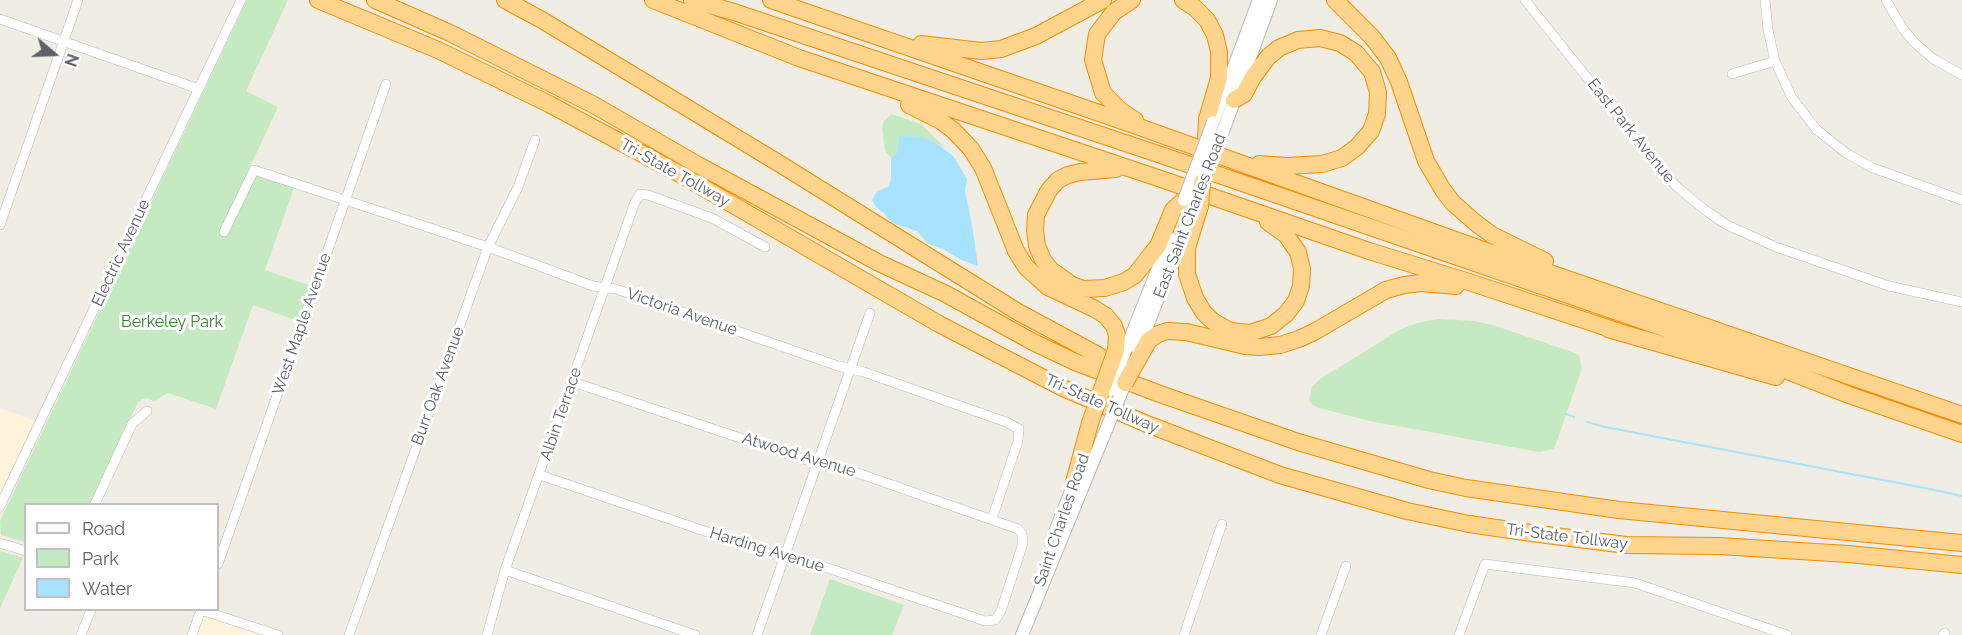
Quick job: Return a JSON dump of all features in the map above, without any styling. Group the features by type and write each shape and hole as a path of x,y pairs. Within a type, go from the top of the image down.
{"highway":[{"name":"Tri-State Tollway","path":"318,0 438,50 549,104 678,173 939,324 1044,378 1147,424 1280,475 1407,511 1469,524 1531,533 1626,545 1848,554 1962,565"},
{"name":"Tri-State Tollway","path":"375,0 450,33 594,105 698,165 879,263 946,294 1033,342 1075,362 1298,442 1429,480 1466,488 1619,510 1962,543"},
{"path":"505,0 780,164 1018,312 1096,354 1160,394"},
{"path":"653,0 799,58 1369,251 1466,280 1617,331"},
{"path":"692,0 1149,151 1769,364 1849,395 1962,434"},
{"path":"771,0 1962,415"},
{"path":"849,27 933,46 981,51 1001,48 1036,36 1103,0"},
{"path":"1132,0 1114,12 1097,34 1093,60 1103,93 1121,111 1159,134"},
{"path":"1183,0 1207,20 1220,52 1215,122 1206,142"},
{"path":"1335,0 1372,37 1388,58 1399,81 1426,161 1443,190 1458,208 1477,224 1515,247 1642,304"},
{"path":"1234,100 1244,94 1260,65 1272,53 1292,42 1313,38 1332,40 1356,53 1372,72 1378,92 1377,114 1371,131 1357,147 1342,158 1305,166 1270,163 1244,164"},
{"path":"799,58 814,70 928,113 954,131 971,149 983,168 1016,251 1026,267 1048,287 1095,309 1106,316 1114,326 1128,356 1125,383"},
{"path":"1129,169 1096,170 1068,175 1058,180 1048,190 1036,215 1037,246 1051,270 1064,281 1083,289 1094,290 1114,286 1130,279 1152,256 1173,210 1193,203"},
{"path":"1202,182 1193,203 1187,248 1187,274 1195,298 1204,313 1214,322 1230,330 1250,333 1271,326 1287,314 1296,301 1301,286 1302,269 1298,252 1286,235 1265,220 1233,204"},
{"path":"1074,482 1128,356 1158,334 1167,331 1186,332 1259,347 1280,345 1314,332 1386,290 1421,283 1449,284 1472,289 1776,377 1849,395"}],"main road":[{"name":"East Saint Charles Road","path":"1202,182 1215,122 1259,0"},
{"name":"East Saint Charles Road","path":"1215,122 1234,100 1271,0"},
{"name":"East Saint Charles Road","path":"1128,356 1193,203 1206,142"},
{"path":"1097,426 1125,383"},
{"name":"Saint Charles Road","path":"1022,635 1097,426"},
{"name":"Saint Charles Road","path":"1030,614 1054,536 1074,482"}],"street":[{"path":"0,225 78,0"},
{"name":"Electric Avenue","path":"0,506 241,0"},
{"name":"East Park Avenue","path":"1525,0 1661,170 1684,194 1705,210 1727,225 1776,247 1889,286 1962,302"},
{"path":"1765,0 1768,30 1775,61 1792,98 1817,130 1853,158 1962,200"},
{"path":"1886,0 1915,43 1932,58 1962,75"},
{"path":"0,19 199,89"},
{"path":"1732,74 1775,61"},
{"name":"West Maple Avenue","path":"219,561 386,84"},
{"name":"Burr Oak Avenue","path":"349,635 488,247 518,187 535,140"},
{"name":"Victoria Avenue","path":"224,232 254,170 488,247 593,286 616,289 1006,422 1018,429 1018,441 992,519"},
{"name":"Albin Terrace","path":"487,635 505,570 635,202 640,194 712,218 765,247"},
{"path":"758,635 870,313"},
{"name":"Atwood Avenue","path":"573,382 818,462 829,463 1018,529 1022,534 1023,543 1001,611 995,620"},
{"path":"95,503 132,424 147,411"},
{"name":"Harding Avenue","path":"540,475 784,557 798,558 985,621 995,620"},
{"path":"1184,635 1222,524"},
{"path":"0,543 24,549"},
{"path":"1460,635 1485,564 1635,583 1787,635"},
{"path":"1321,635 1346,566"},
{"path":"505,570 695,635"},
{"path":"81,635 90,611"},
{"path":"192,635 201,611"},
{"path":"204,611 278,635"}],"shaded area":[{"path":"0,408 38,422 0,503"},
{"path":"199,611 272,635 191,635"}],"green space":[{"name":"Berkeley Park","path":"247,0 288,0 246,91 278,107 248,171 294,188 265,270 311,286 298,321 253,305 216,409 168,393 154,401 148,398 143,399 138,402 90,503 24,503 24,542 1,535 0,521"},
{"path":"891,114 921,124 945,148 935,142 899,137 897,153 891,158 885,150 882,127"},
{"path":"1438,319 1475,321 1496,326 1579,356 1582,368 1553,449 1539,452 1370,421 1312,405 1309,400 1312,387 1320,379 1401,329"},
{"path":"0,551 23,558 0,608"},
{"path":"830,579 904,605 892,635 810,635"}],"water":[{"path":"899,136 921,137 935,142 953,156 958,164 967,179 965,190 978,266 928,244 917,231 892,223 876,207 872,200 877,191 888,187 891,179 891,158 897,153"}],"waterway":[{"path":"1566,414 1574,417"},
{"path":"1587,422 1962,496"}]}
